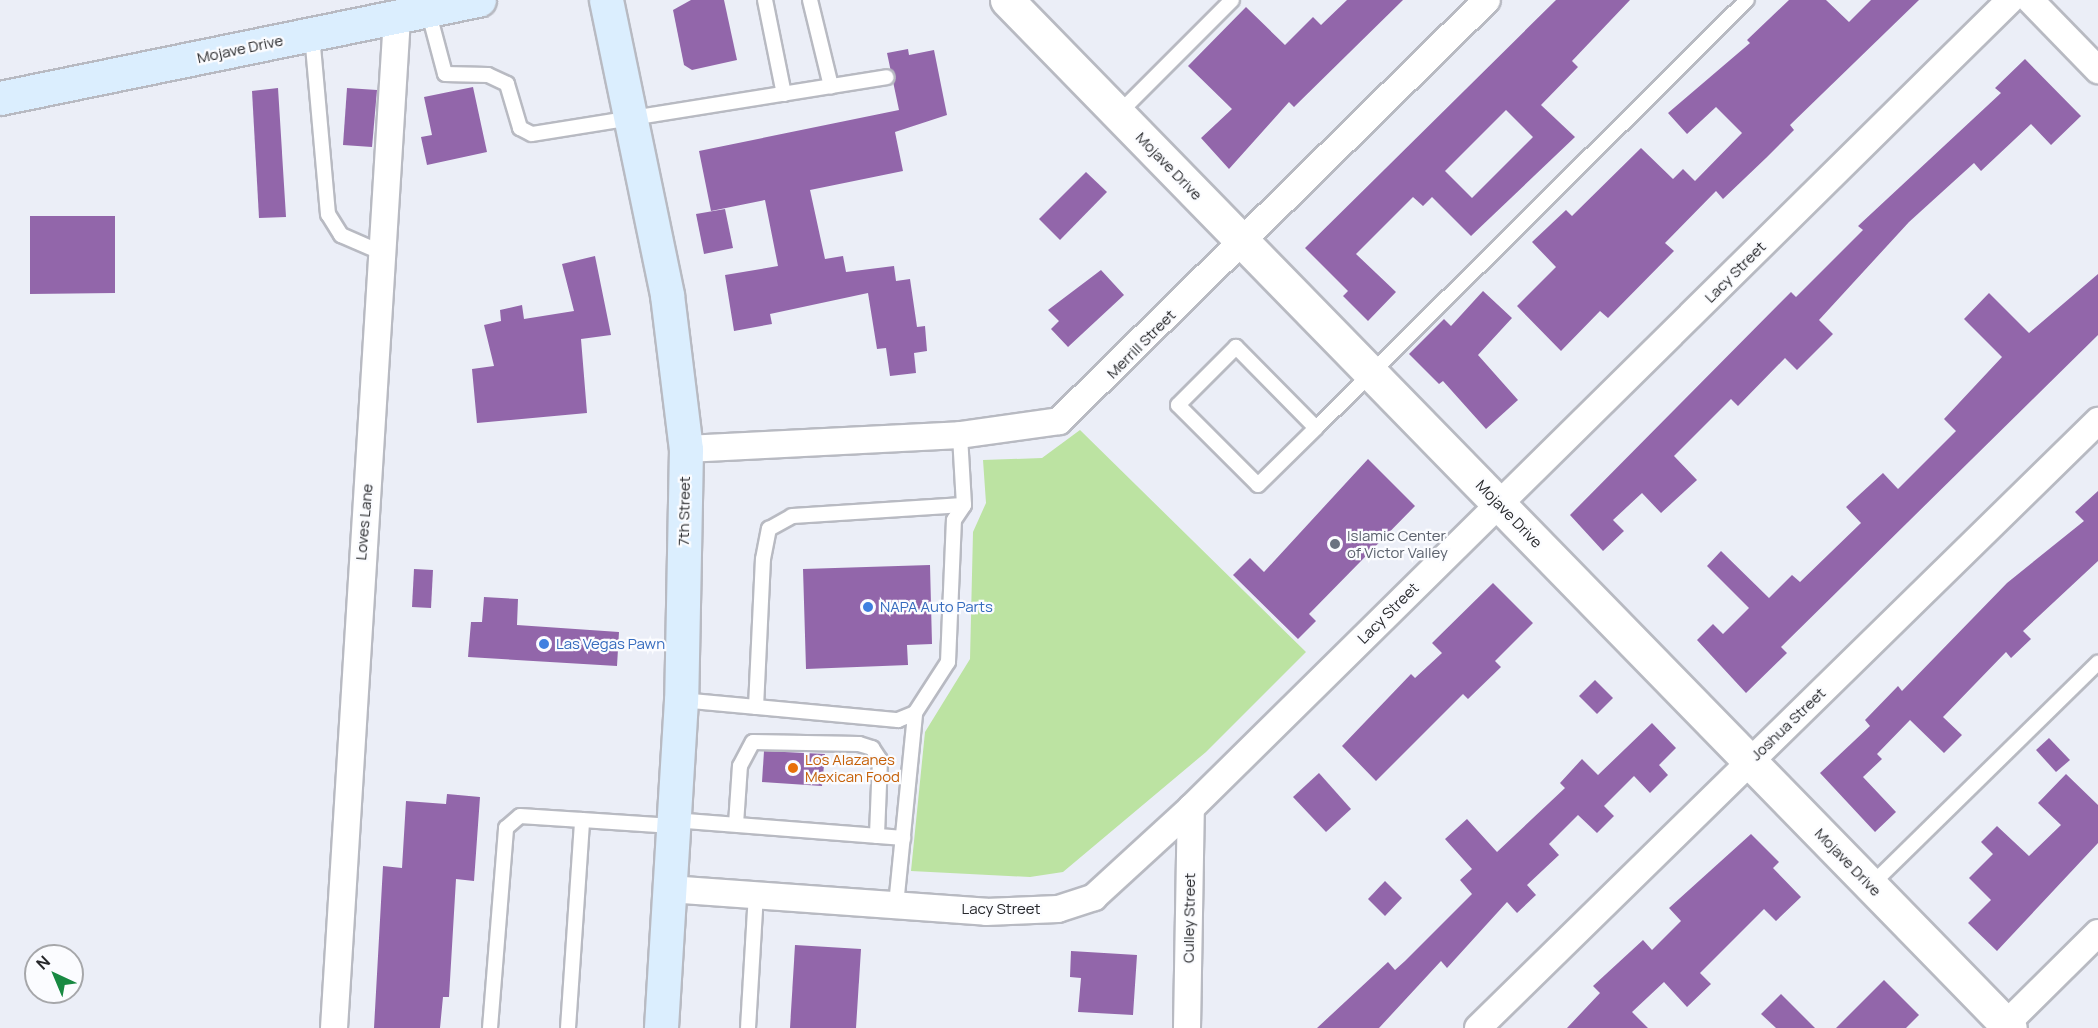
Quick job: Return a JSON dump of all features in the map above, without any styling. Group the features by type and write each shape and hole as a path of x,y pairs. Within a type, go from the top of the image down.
{"main road":[{"name":"Mojave Drive","path":"0,98 312,34 396,8 428,10 479,0"},
{"name":"7th Street","path":"606,0 633,121 667,295 686,449 681,700 661,1028"}],"street":[{"name":"Mojave Drive","path":"1007,0 1871,885 2006,1027"},
{"name":"Merrill Street","path":"686,449 960,435 1059,421 1487,0"},
{"name":"Lacy Street","path":"669,889 986,912 1058,909 1094,897 1191,808 2010,0"},
{"path":"2030,0 2098,70"},
{"name":"Loves Lane","path":"334,1028 354,637 386,254 396,8"},
{"name":"Joshua Street","path":"1478,1028 2098,421"},
{"name":"Culley Street","path":"1187,1028 1191,808"},
{"path":"2006,1027 2098,933"}],"lane":[{"path":"765,0 784,94"},
{"path":"810,0 831,86"},
{"path":"1118,114 1232,0"},
{"path":"1316,428 1236,347 1178,405 1257,484 1316,428 1747,0"},
{"path":"428,10 445,74 488,75 507,84 520,128 532,134 633,121 886,77"},
{"path":"312,34 328,214 341,235 386,254"},
{"path":"896,905 915,713 948,662 954,520 964,506 960,435"},
{"path":"756,707 763,559 770,529 792,516 964,506"},
{"path":"1871,885 2098,663"},
{"path":"681,700 898,720 915,713"},
{"path":"736,824 740,766 753,742 859,744 872,748 880,760 877,836"},
{"path":"490,1028 507,828 520,816 736,824 903,838"},
{"path":"568,1028 582,820"},
{"path":"748,1028 756,895"}],"green space":[{"path":"1080,430 1306,652 1206,752 1063,872 1030,877 911,871 925,732 970,659 973,532 986,503 983,460 1042,458"}],"building":[{"path":"691,0 724,0 737,60 692,70 684,65 673,10"},
{"path":"1347,0 1403,0 1294,107 1289,102 1229,169 1201,138 1232,109 1188,66 1246,7 1285,45 1313,17 1321,25"},
{"path":"1556,0 1630,0 1572,61 1578,67 1541,105 1575,137 1471,236 1432,197 1423,206 1413,197 1356,254 1396,292 1368,321 1343,296 1348,291 1305,248","holes":["1506,110 1533,137 1472,198 1445,171"]},
{"path":"1789,0 1826,0 1849,22 1871,0 1919,0 1790,125 1794,130 1766,158 1723,199 1716,191 1665,243 1674,251 1608,318 1600,311 1561,351 1517,306 1556,267 1532,242 1566,210 1572,216 1641,148 1673,179 1683,169 1695,181 1742,133 1716,107 1687,134 1668,113 1750,43 1747,40"},
{"path":"908,49 909,55 934,50 947,115 895,132 903,171 810,190 825,259 843,256 846,272 894,266 896,281 910,279 917,327 925,326 927,351 914,353 916,373 890,376 886,348 877,349 868,293 770,314 772,324 734,331 725,275 778,266 765,200 711,211 699,151 899,110 887,53"},
{"path":"2025,59 2081,116 2051,145 2031,124 1981,171 1974,163 1909,222 1819,320 1833,334 1797,370 1785,358 1738,406 1731,399 1674,456 1697,480 1661,513 1642,493 1613,520 1624,531 1603,551 1570,515 1791,292 1796,297 1863,230 1858,226 2001,93 1995,88"},
{"path":"473,87 487,152 427,165 421,137 432,135 424,97"},
{"path":"278,88 286,217 259,218 252,91"},
{"path":"347,88 377,90 372,147 343,145"},
{"path":"1086,172 1107,192 1060,240 1039,219"},
{"path":"725,209 733,248 704,254 696,214"},
{"path":"30,216 115,216 115,293 30,294"},
{"path":"595,256 611,335 581,339 587,413 477,423 472,369 494,366 484,325 501,321 500,310 522,305 524,319 574,311 562,264"},
{"path":"1101,270 1124,295 1068,347 1051,329 1059,321 1048,310"},
{"path":"2098,274 2098,335 1781,647 1787,653 1746,693 1697,640 1713,624 1723,634 1749,608 1707,566 1721,551 1769,598 1792,575 1800,582 1861,523 1846,507 1883,473 1898,489 1956,431 1944,419 2002,357 1964,319 1989,293 2029,333"},
{"path":"1483,291 1512,318 1478,355 1518,400 1486,429 1443,381 1439,384 1409,354 1444,319 1451,326"},
{"name":"Islamic Center of Victor Valley","path":"1368,459 1415,506 1309,614 1316,621 1298,639 1233,575 1250,558 1264,572"},
{"path":"2098,491 2098,561 2023,631 2031,639 2011,658 2006,652 1943,717 1962,735 1944,753 1910,720 1877,754 1882,759 1863,777 1896,812 1875,832 1820,773 1870,726 1865,720 1898,686 1902,691 2007,583 2084,521 2075,512"},
{"name":"NAPA Auto Parts","path":"930,565 932,644 907,645 908,665 806,669 803,569"},
{"path":"414,569 433,570 431,608 412,607"},
{"path":"1493,583 1533,623 1495,661 1501,667 1468,699 1463,694 1376,781 1342,746 1411,674 1415,678 1442,653 1432,643"},
{"name":"Las Vegas Pawn","path":"484,597 518,599 517,625 619,632 617,666 468,657 471,622 482,622"},
{"path":"1595,680 1613,698 1597,714 1579,696"},
{"path":"1652,723 1676,748 1659,765 1668,775 1650,793 1634,776 1604,806 1614,816 1597,833 1578,815 1549,844 1559,855 1527,885 1536,895 1517,913 1507,902 1447,968 1441,961 1379,1028 1317,1028 1388,962 1395,970 1472,894 1460,880 1472,869 1445,839 1467,819 1497,852 1565,788 1560,783 1582,759 1598,775"},
{"path":"2049,738 2070,760 2056,772 2036,750"},
{"name":"Los Alazanes Mexican Food","path":"764,751 825,754 822,786 762,782"},
{"path":"1319,773 1351,809 1326,832 1293,797"},
{"path":"2066,774 2098,805 2098,843 1997,951 1968,923 1991,900 1969,878 1993,854 1981,842 1997,826 2029,856 2061,825 2038,803"},
{"path":"447,794 480,797 474,881 456,879 449,997 443,997 440,1028 374,1028 383,866 402,868 406,801 446,804"},
{"path":"1751,834 1779,862 1773,868 1801,897 1776,921 1764,909 1700,973 1711,984 1687,1007 1664,982 1632,1012 1648,1028 1567,1028 1600,993 1593,986 1643,940 1652,950 1681,921 1669,908"},
{"path":"1385,881 1402,898 1385,916 1368,899"},
{"path":"795,945 861,949 856,1028 790,1028"},
{"path":"1071,951 1137,955 1133,1015 1078,1012 1081,978 1070,977"},
{"path":"1884,980 1919,1015 1906,1028 1836,1028"},
{"path":"1781,994 1815,1028 1776,1028 1761,1014"}],"place":[{"name":"Islamic Center of Victor Valley","path":"1335,544"},
{"name":"NAPA Auto Parts","path":"868,607"},
{"name":"Las Vegas Pawn","path":"544,644"},
{"name":"Los Alazanes Mexican Food","path":"793,768"}]}
